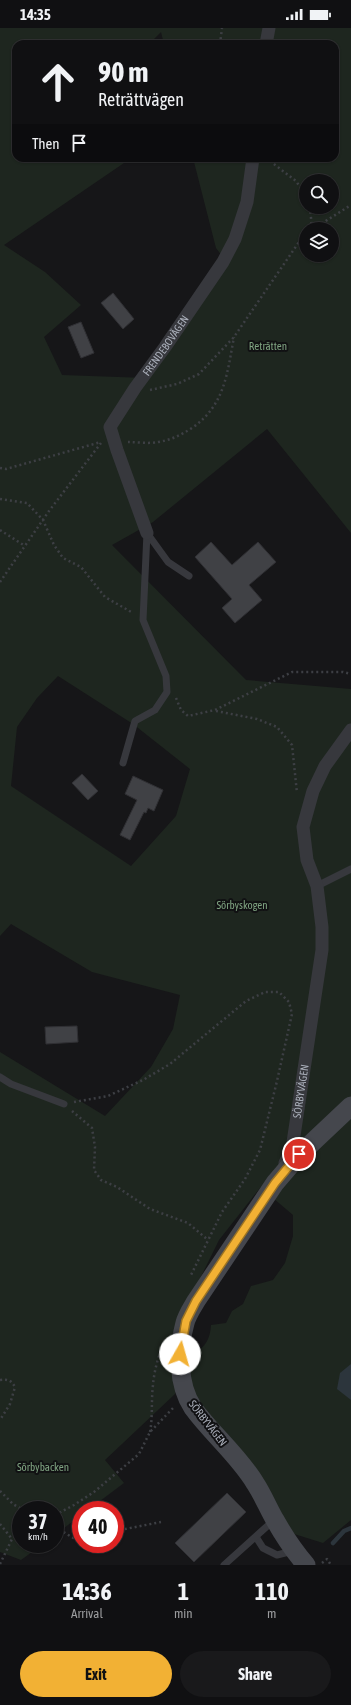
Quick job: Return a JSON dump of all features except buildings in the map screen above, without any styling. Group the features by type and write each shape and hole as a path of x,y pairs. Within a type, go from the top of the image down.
{"street":[{"path":"267,40 269,28"},
{"name":"FRENDEBOVÄGEN","path":"147,533 110,427 223,262 234,239 247,202 252,162"},
{"name":"SÖRBYVÄGEN","path":"300,1558 274,1520 246,1469 193,1407 188,1395 180,1364 181,1343 186,1321 196,1301 275,1183 292,1149 322,950 322,927 317,886 306,860 304,827 312,791 325,766 351,730"},
{"path":"275,1183 299,1154 351,1106"}],"lane":[{"path":"147,533 168,562 189,576"},
{"path":"122,763 135,721 155,710 167,692 166,676 144,620 147,533"},
{"path":"317,886 351,869"},
{"path":"0,1077 11,1084 64,1104"},
{"path":"224,1565 274,1520"},
{"path":"256,1537 263,1548 277,1555 300,1558"}],"path":[{"path":"220,40 222,28"},
{"path":"271,162 296,181 299,186"},
{"path":"323,222 351,205"},
{"path":"148,390 177,384 199,374 234,337 299,242"},
{"path":"114,442 157,443 178,437 202,421 216,405 226,381 234,337"},
{"path":"0,468 6,469 103,441 43,520 0,582"},
{"path":"0,499 27,503 43,520 54,545 63,558 81,567 104,597 144,620"},
{"path":"0,530 25,546"},
{"path":"166,676 181,710 188,716 215,710 292,672 343,672 351,674"},
{"path":"215,710 257,718 277,728 292,745 295,782 298,797"},
{"path":"64,1104 108,1096 143,1080 170,1064 246,1001 265,992 279,992 289,1002 292,1014 260,1150 245,1179 222,1212 191,1276"},
{"path":"64,1104 92,1128 95,1146 94,1170 101,1180 117,1187 150,1209 188,1223 208,1240"},
{"path":"150,1432 152,1420 152,1386 160,1353 166,1339"},
{"path":"0,1380 7,1379 12,1382 15,1387 10,1404 0,1420"},
{"path":"64,1510 94,1492 139,1454 150,1432 179,1401 188,1395"},
{"path":"0,1491 12,1504"},
{"path":"124,1529 161,1522"},
{"path":"0,1524 12,1539 0,1564"},
{"path":"320,1565 326,1559 331,1565"}],"green space":[{"name":"Sörbyskogen","path":"0,28 351,28 351,533 267,429 153,522 112,545 246,680 351,689 351,1101 295,1152 260,1188 219,1240 187,1305 176,1364 175,1394 105,1460 124,1483 100,1501 72,1501 72,1522 64,1528 64,1501 12,1501 12,1553 31,1553 21,1560 0,1552 0,1052 105,1116 151,1067 173,1029 180,995 92,972 11,924 0,936","holes":["161,32 163,40 339,40 339,162 194,162 216,248 226,261 146,378 62,375 44,337 81,305 45,272 4,245 124,163 12,162 12,40 153,40","58,676 133,724 190,769 176,816 131,866 11,786 17,727 37,698"]},
{"path":"351,1115 351,1520 323,1543 291,1533 270,1490 255,1467 202,1407 190,1386 187,1358 201,1349 207,1341 211,1325 226,1323 232,1311 243,1304 251,1286 273,1280 285,1263 293,1236 293,1215 273,1198 301,1160"}],"shaded area":[{"path":"351,1364 351,1400 337,1389 340,1373"}],"waterway":[{"path":"333,1543 344,1531 351,1528"}],"route":[{"path":"180,1354 186,1321 196,1301 275,1183 299,1154"}],"park label":[{"name":"Reträtten","path":"268,346"},
{"name":"Sörbybacken","path":"43,1467"}]}
